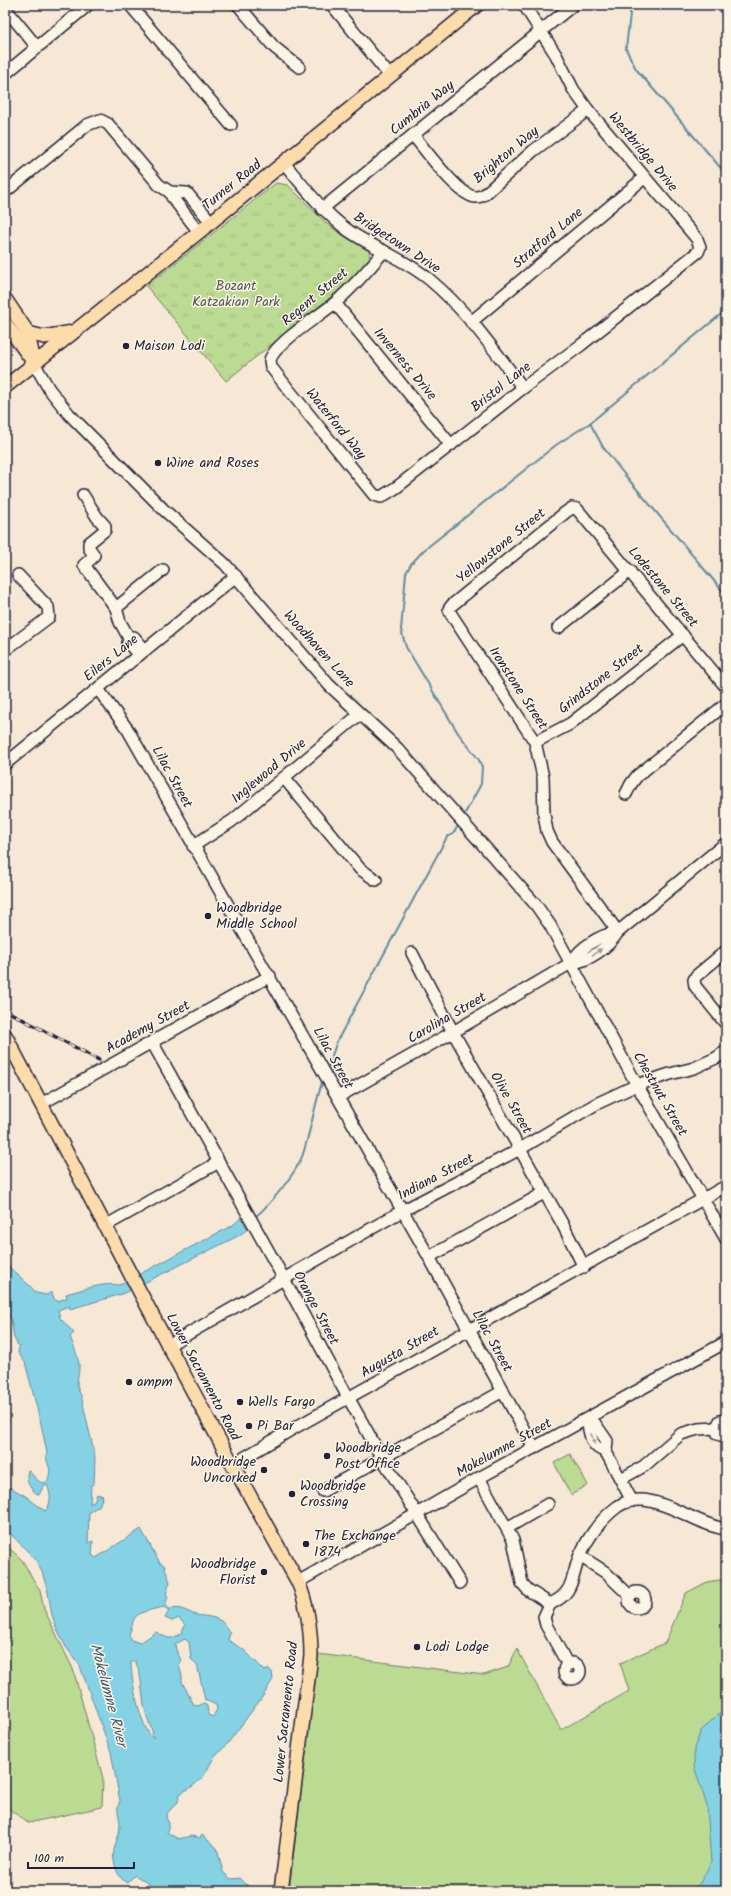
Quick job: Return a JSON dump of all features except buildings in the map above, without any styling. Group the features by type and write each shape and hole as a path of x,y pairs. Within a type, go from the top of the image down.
{"main road":[{"name":"Turner Road","path":"5,387 199,232 477,5"},
{"path":"5,299 28,333 34,363"},
{"path":"5,323 34,363"},
{"path":"28,333 44,336 74,331"},
{"name":"Lower Sacramento Road","path":"5,1035 167,1346 298,1582 306,1605 311,1634 311,1656 281,1891"}],"street":[{"path":"5,74 88,5"},
{"path":"130,5 231,125"},
{"path":"238,5 274,47 299,67"},
{"path":"332,5 390,76"},
{"name":"Westbridge Drive","path":"524,5 556,55 573,89 588,110 697,239 700,247 698,252 639,300"},
{"name":"Cumbria Way","path":"322,209 573,5"},
{"path":"5,8 37,47"},
{"name":"Brighton Way","path":"413,135 453,183 472,196 478,197 485,194 533,151 588,110"},
{"path":"5,192 87,125 100,120 108,124 159,185 170,192 186,193 211,222"},
{"name":"Bridgetown Drive","path":"284,163 322,209 350,232 428,278 471,322 523,388"},
{"name":"Stratford Lane","path":"471,322 644,178"},
{"path":"170,192 172,197 199,232"},
{"path":"180,208 191,199"},
{"name":"Regent Street","path":"271,367 270,360 276,349 335,303 363,277 384,251"},
{"name":"Bristol Lane","path":"381,497 397,487 523,388 639,300"},
{"name":"Inverness Drive","path":"335,303 451,445"},
{"name":"Woodhaven Lane","path":"34,363 56,398 76,422 164,510 208,548 236,576 320,675 397,748 536,905 550,925 570,963"},
{"name":"Waterford Way","path":"271,367 374,495 381,497"},
{"path":"83,495 97,517 105,526 105,530 89,543 89,548 94,555 84,565 116,608 120,622 129,638 134,637 142,652"},
{"name":"Yellowstone Street","path":"450,611 449,609 452,605 566,512 572,508 575,509"},
{"name":"Lodestone Street","path":"575,509 582,514 726,687"},
{"path":"116,608 163,570"},
{"path":"558,628 630,571"},
{"path":"5,650 47,620 49,614 48,607 18,575"},
{"name":"Eilers Lane","path":"5,764 236,576"},
{"name":"Ironstone Street","path":"450,611 535,742 542,768 544,814 547,831 561,856 618,932"},
{"name":"Grindstone Street","path":"535,742 570,724 683,635"},
{"name":"Lilac Street","path":"98,689 126,726 193,846 270,976 402,1212 429,1257 534,1448"},
{"path":"626,794 637,776 726,704"},
{"name":"Inglewood Drive","path":"193,846 232,821 360,714"},
{"path":"284,778 360,869 376,880"},
{"name":"Carolina Street","path":"338,1097 454,1032 570,963 576,954 606,934 618,932 726,843"},
{"path":"726,951 696,976 694,980 695,986 726,1024"},
{"name":"Olive Street","path":"412,953 584,1267"},
{"name":"Chestnut Street","path":"570,963 637,1085 726,1239"},
{"name":"Academy Street","path":"41,1104 270,976"},
{"name":"Orange Street","path":"152,1042 382,1458 460,1583"},
{"name":"Indiana Street","path":"167,1346 402,1212 520,1149 596,1104 637,1085 694,1068 716,1058 726,1051"},
{"path":"105,1226 219,1162"},
{"name":"Augusta Street","path":"232,1465 726,1186"},
{"path":"429,1257 544,1193"},
{"name":"Mokelumne Street","path":"298,1582 478,1478 589,1419 726,1342"},
{"path":"323,1491 503,1391"},
{"path":"589,1419 591,1438 596,1447 606,1451 632,1501"},
{"path":"726,1420 720,1421 716,1428 718,1434 726,1437"},
{"path":"621,1479 644,1466 681,1434 698,1429 716,1428"},
{"path":"478,1478 506,1528 517,1552 519,1573 522,1583 528,1590 550,1604"},
{"path":"568,1665 546,1625 544,1617 550,1604 563,1598 568,1591 580,1556 588,1541 607,1516 618,1506 632,1501 642,1500 657,1503 712,1526 726,1529"},
{"path":"506,1528 548,1504"},
{"path":"580,1556 605,1572 630,1596"}],"green space":[{"name":"Bozant Katzakian Park","path":"276,183 288,185 327,224 369,251 370,258 363,269 352,280 226,381 146,286"},
{"path":"570,1454 588,1485 571,1495 554,1463"},
{"path":"5,1544 22,1560 40,1591 44,1609 73,1669 103,1778 102,1807 28,1823 5,1806"},
{"path":"726,1579 726,1891 289,1891 318,1654 484,1675 508,1667 517,1649 561,1730 629,1691 620,1663 665,1643 686,1593 707,1582"}],"water":[{"name":"Mokelumne River","path":"241,1218 248,1229 238,1236 122,1294 70,1309 69,1306 58,1310 60,1318 74,1333 70,1337 79,1364 77,1387 81,1395 95,1457 94,1484 91,1485 90,1504 94,1501 97,1494 103,1496 99,1506 89,1512 88,1543 93,1541 92,1555 96,1558 141,1529 160,1563 164,1565 170,1582 166,1594 168,1596 166,1603 164,1604 170,1609 182,1609 196,1615 214,1618 221,1621 230,1633 228,1640 244,1650 265,1671 269,1669 272,1672 273,1679 263,1696 228,1743 213,1759 204,1776 193,1786 180,1794 178,1802 168,1812 166,1818 169,1823 167,1832 178,1839 191,1836 200,1838 202,1835 217,1848 223,1872 231,1879 240,1878 253,1891 159,1891 135,1875 127,1883 121,1878 117,1871 114,1852 120,1825 118,1810 120,1801 111,1752 80,1666 66,1647 58,1632 52,1615 48,1592 42,1572 35,1559 5,1528 5,1485 24,1495 45,1511 49,1505 50,1499 47,1485 44,1485 39,1495 30,1487 27,1474 28,1470 37,1480 42,1483 48,1481 50,1470 46,1457 47,1453 41,1424 25,1362 18,1353 19,1347 14,1338 11,1319 5,1308 5,1260 9,1267 36,1293 46,1295 52,1292 54,1299 57,1301 67,1298 66,1294 100,1285 119,1285 233,1225","holes":["164,1607 169,1611 165,1618 172,1621 179,1618 185,1625 181,1634 168,1638 156,1632 140,1643 131,1640 129,1634 136,1616","185,1639 189,1642 191,1659 197,1664 205,1700 216,1705 217,1709 213,1717 208,1715 207,1706 203,1703 199,1706 194,1705 182,1682 179,1666 181,1660 175,1644","135,1661 138,1666 144,1707 153,1738 148,1732 140,1714 131,1662"]},
{"path":"726,1711 726,1891 692,1891 700,1883 711,1863 707,1806 694,1766 694,1748 701,1731 717,1715"}],"waterway":[{"path":"631,5 626,49 636,69 726,174"},
{"path":"463,817 481,784 482,767 479,760 458,733 406,647 401,630 406,573 411,564 424,550 556,445 590,423 726,310"},
{"path":"590,423 603,447 624,474 726,595"},
{"path":"327,1070 337,1041 447,837 453,834 459,824"},
{"path":"255,1217 268,1205 282,1188 300,1161 306,1145 323,1079"}],"railway":[{"path":"5,1010 99,1060"}],"place":[{"name":"Maison Lodi","path":"126,346"},
{"name":"Wine and Roses","path":"158,463"},
{"name":"Woodbridge Middle School","path":"208,916"},
{"name":"ampm","path":"129,1382"},
{"name":"Wells Fargo","path":"240,1402"},
{"name":"Pi Bar","path":"249,1426"},
{"name":"Woodbridge Post Office","path":"327,1456"},
{"name":"Woodbridge Uncorked","path":"264,1470"},
{"name":"Woodbridge Crossing","path":"292,1494"},
{"name":"The Exchange 1874","path":"306,1544"},
{"name":"Woodbridge Florist","path":"264,1572"},
{"name":"Lodi Lodge","path":"417,1647"}]}
